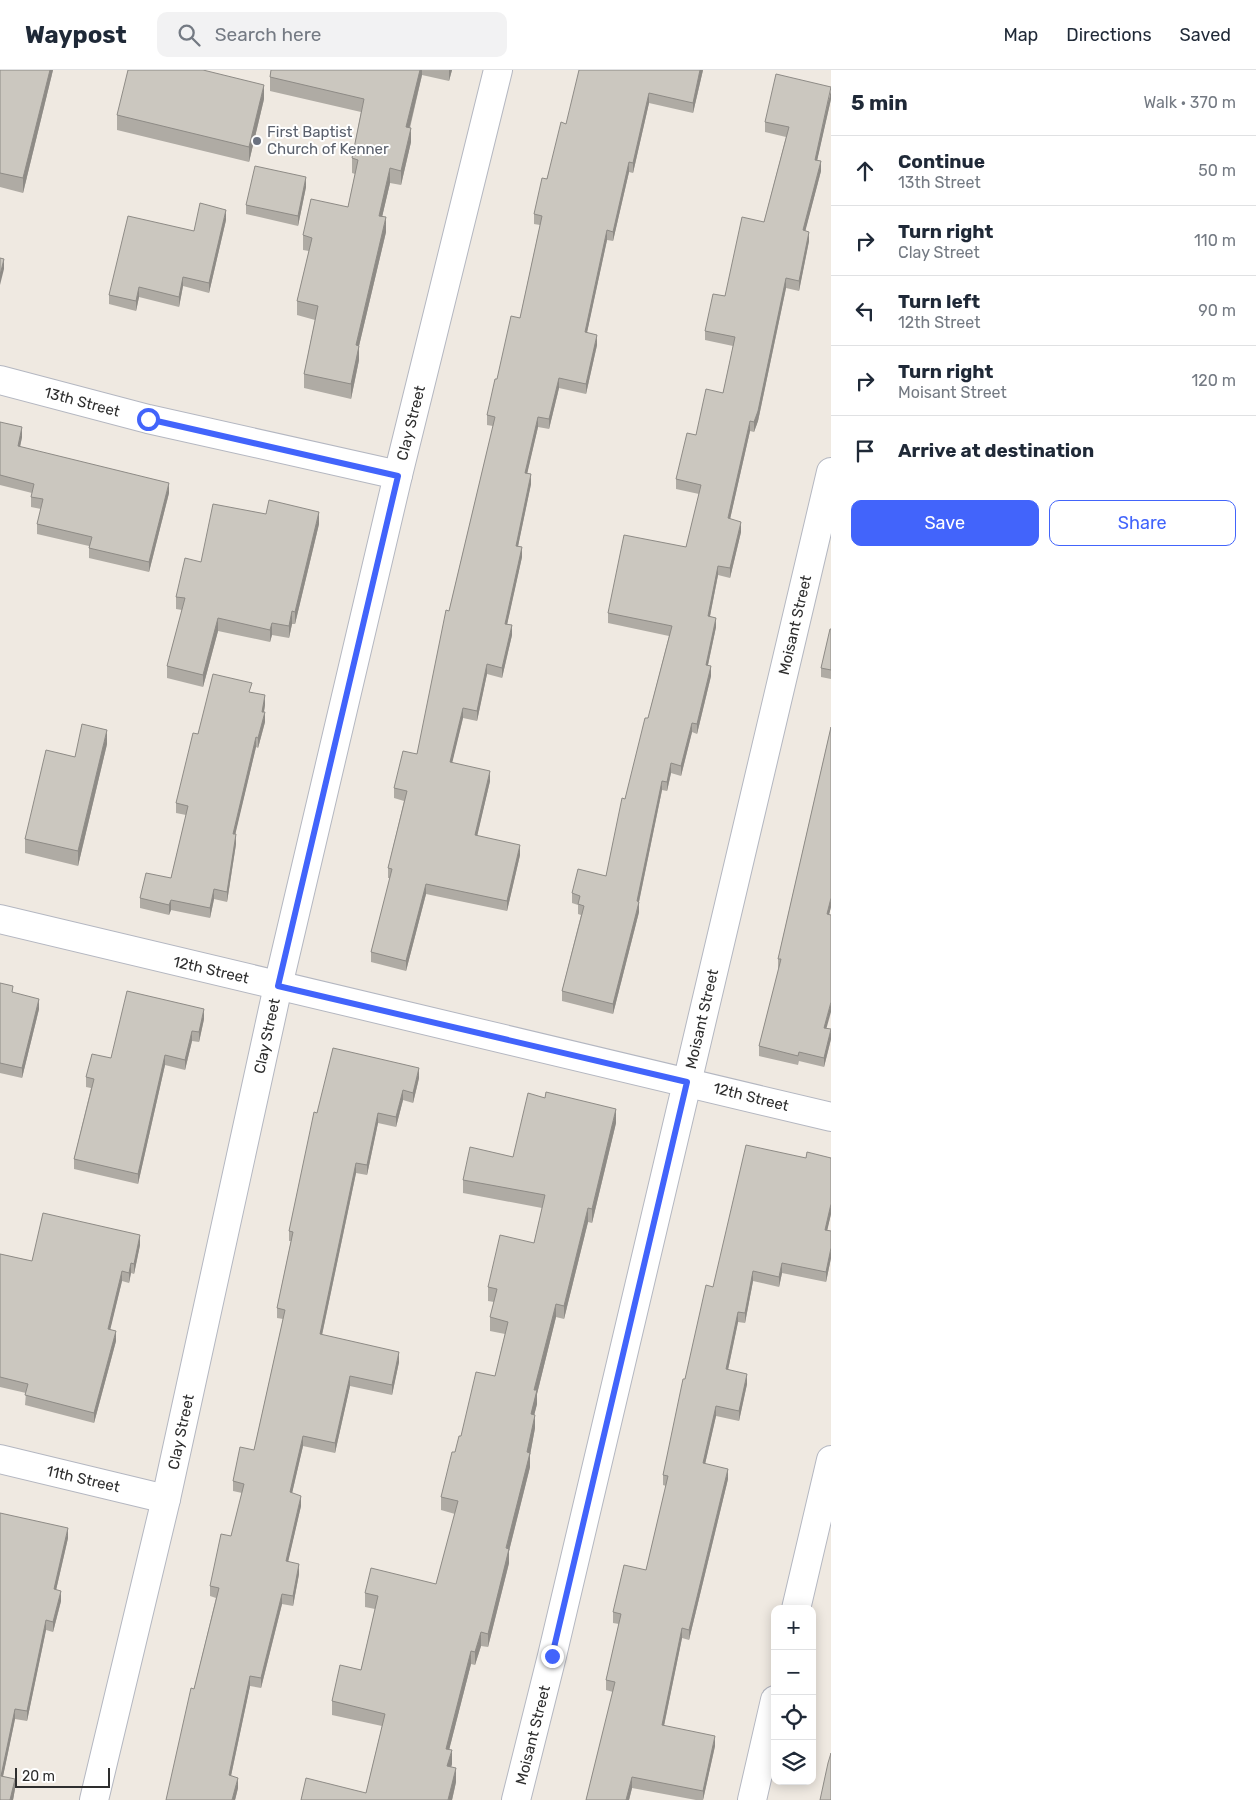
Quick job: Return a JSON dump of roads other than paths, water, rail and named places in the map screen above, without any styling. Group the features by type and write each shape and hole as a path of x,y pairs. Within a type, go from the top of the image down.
{"street":[{"name":"Clay Street","path":"94,1800 166,1499 278,986 398,476 498,70"},
{"name":"13th Street","path":"0,380 148,419 398,476"},
{"name":"Moisant Street","path":"516,1800 555,1646 831,472"},
{"name":"12th Street","path":"0,919 831,1117"},
{"name":"11th Street","path":"0,1459 166,1499"},
{"path":"797,1605 831,1460"},
{"path":"752,1800 771,1717"}],"place":[{"name":"First Baptist Church of Kenner","path":"257,141"}]}
